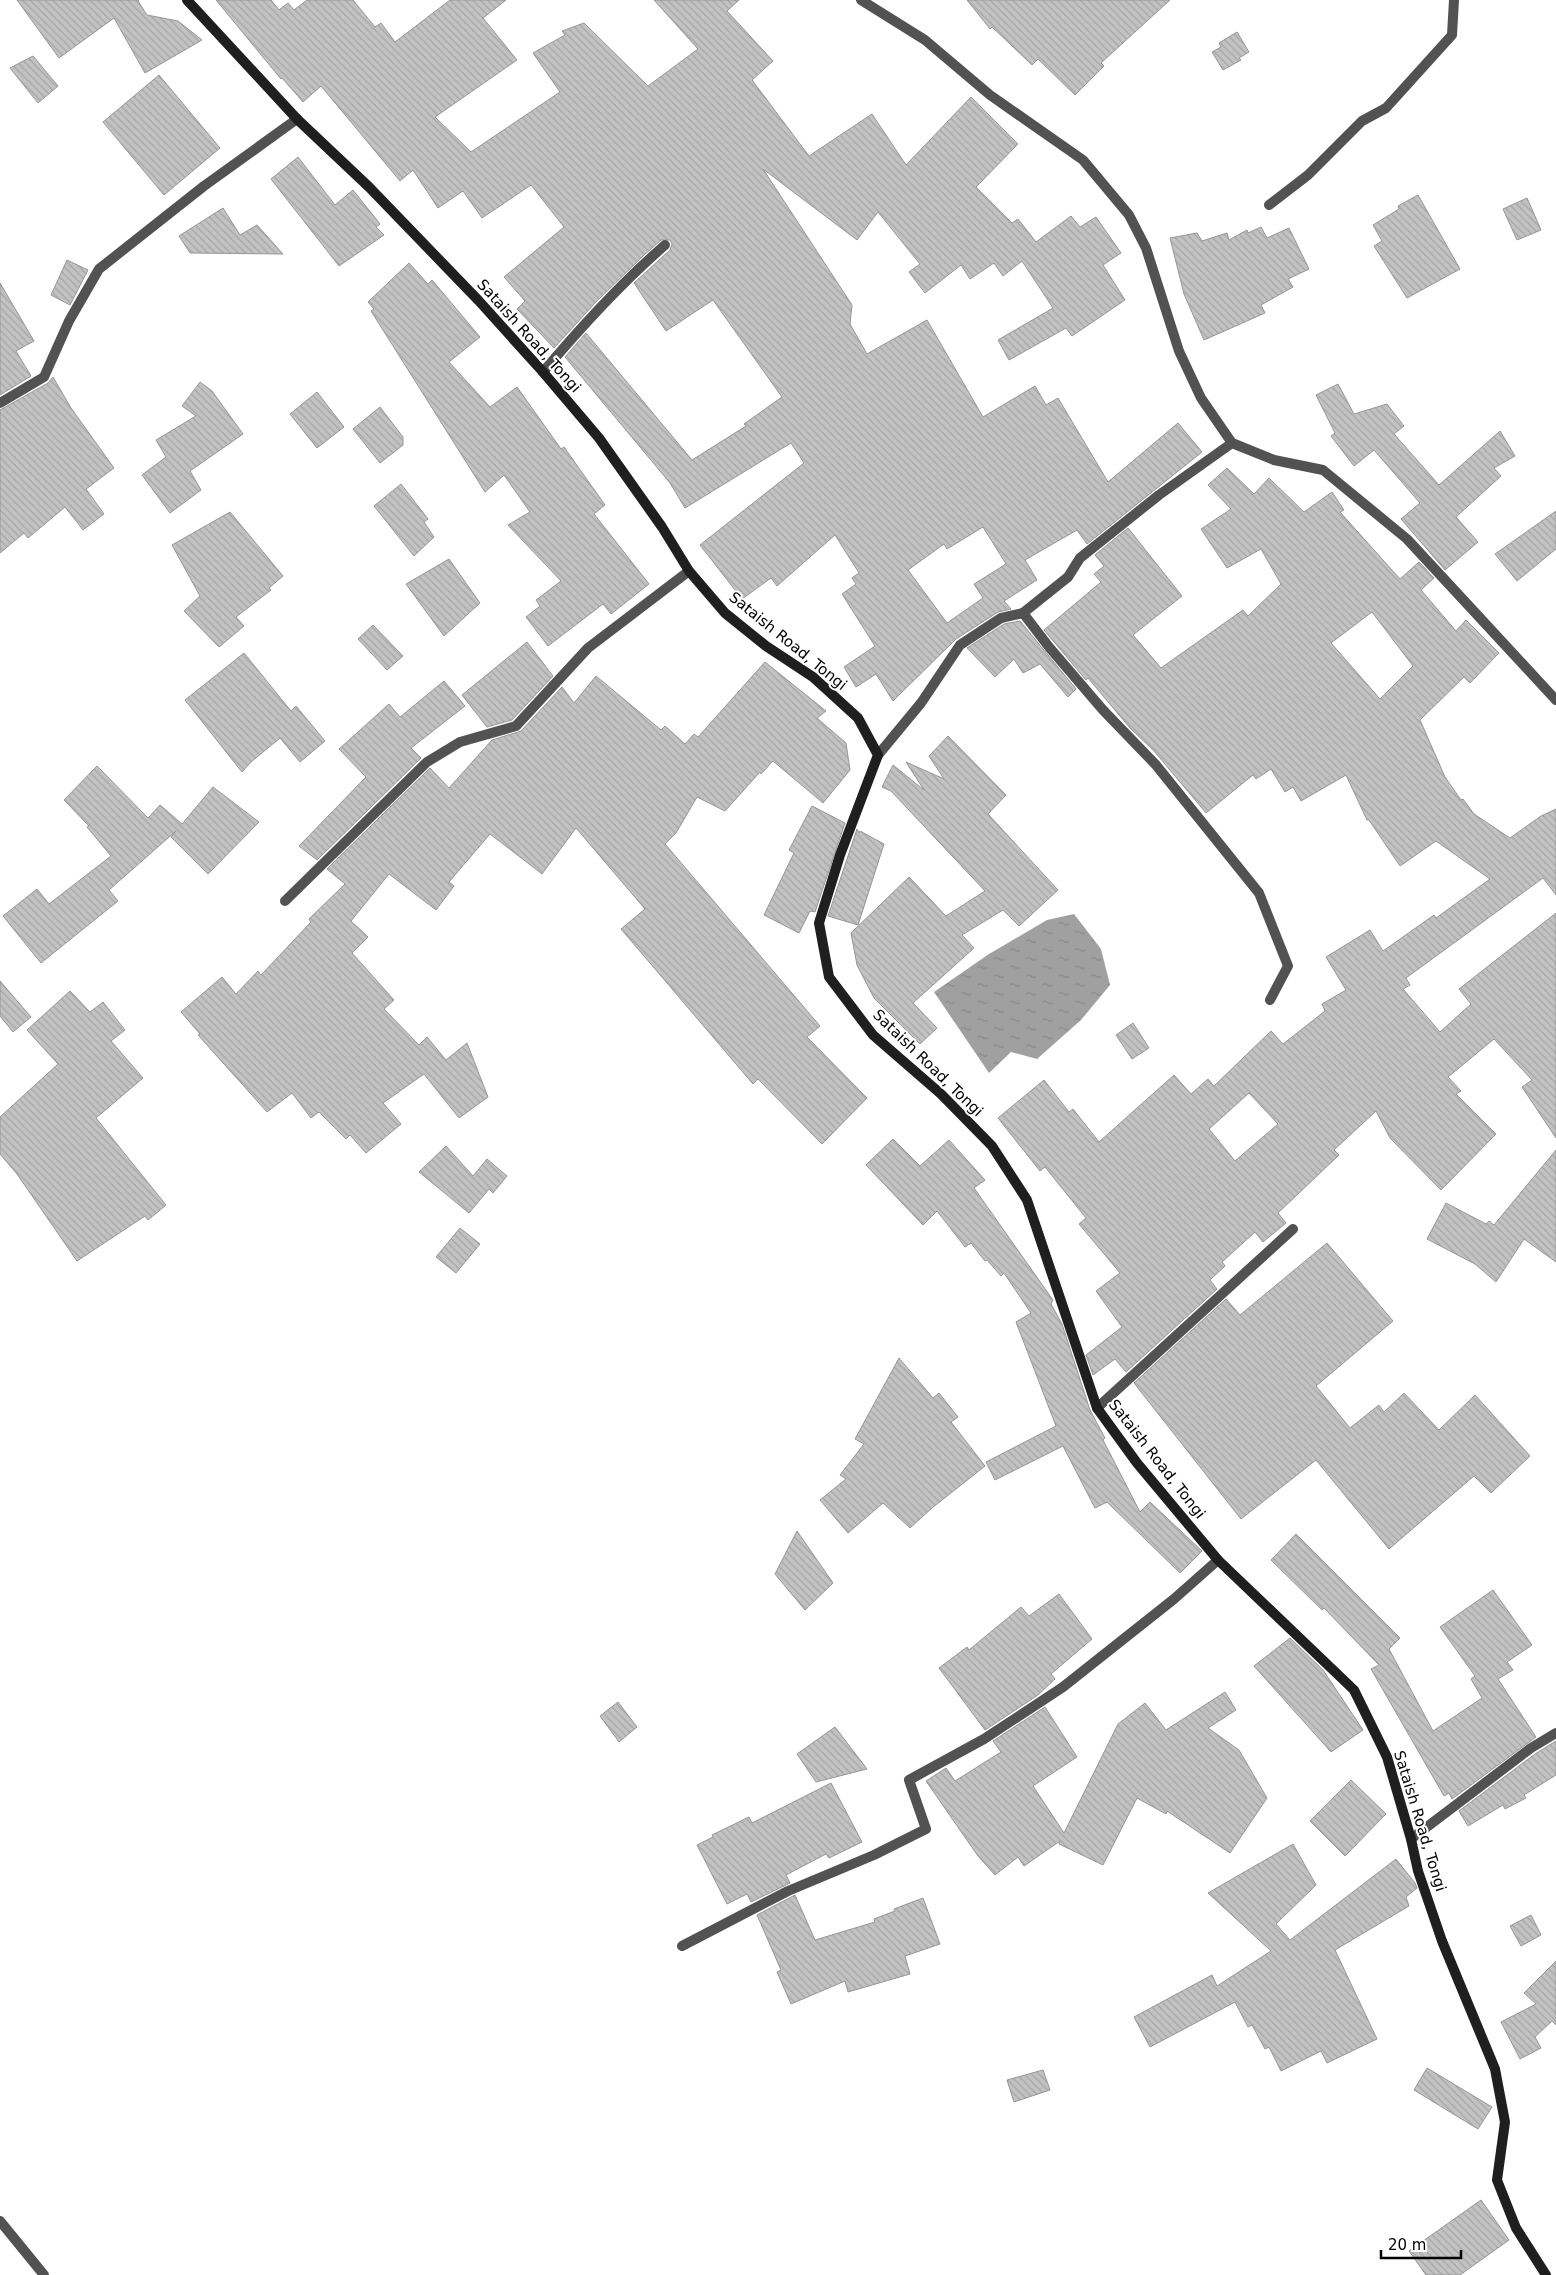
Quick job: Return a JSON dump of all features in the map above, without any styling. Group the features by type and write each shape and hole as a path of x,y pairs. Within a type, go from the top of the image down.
{"street":[{"name":"Sataish Road, Tongi","path":"187,0 297,119 369,187 479,301 543,372 605,446 662,527 689,571 725,613 766,646 813,677 858,718 878,755 840,855 819,923 829,977 873,1035 941,1094 992,1146 1027,1200 1097,1408 1137,1463 1218,1560 1354,1690 1387,1758 1412,1839 1418,1872 1442,1941 1495,2069 1505,2122 1498,2180 1516,2228 1546,2275"},
{"path":"861,0 925,40 990,95 1083,160 1130,215 1146,248 1179,351 1201,398 1232,442 1274,460 1323,470 1407,539 1556,700"},
{"path":"1269,205 1308,174 1362,121 1386,108 1452,35 1454,0"},
{"path":"0,403 44,377 69,321 99,268 197,192 297,119"},
{"path":"543,372 615,291 665,245"},
{"path":"878,755 921,703 960,645 1001,618 1023,612 1068,577 1080,558 1159,495 1232,442"},
{"path":"285,901 427,762 460,742 516,726 588,648 689,571"},
{"path":"1023,612 1049,647 1097,703 1156,765 1259,893 1288,966 1270,1000"},
{"path":"1097,1408 1293,1229"},
{"path":"682,1946 788,1891 926,1829 908,1780 984,1739 1063,1687 1174,1599 1218,1560"},
{"path":"1412,1839 1531,1748 1556,1733"},
{"path":"0,2221 44,2275"}],"water":[{"path":"1074,914 1101,949 1110,985 1081,1020 1037,1059 1011,1052 989,1073 934,992 989,954 1047,920"}],"building":[{"path":"17,0 139,0 147,15 178,21 202,40 145,73 114,18 59,58"},
{"path":"216,0 271,0 279,10 288,3 294,10 307,0 353,0 375,27 381,23 395,42 450,0 506,0 483,18 517,60 435,117 471,152 560,92 533,53 565,35 562,31 584,23 648,86 698,49 654,0 739,0 727,11 773,61 752,80 809,156 872,114 906,165 971,97 1018,144 976,187 1012,223 1018,219 1036,242 1071,216 1080,227 1096,217 1121,253 1103,265 1125,300 1072,336 1066,328 1009,360 998,340 1053,308 1022,261 1003,276 994,263 970,279 961,265 925,293 909,272 920,264 878,212 857,240 763,169 852,305 850,324 867,354 927,320 983,417 1035,386 1046,405 1058,398 1108,482 1178,423 1202,452 1087,544 1077,530 1025,560 1037,580 1004,601 1011,609 998,612 956,639 893,701 876,674 856,687 844,667 875,646 842,594 856,584 852,578 859,573 835,535 777,586 771,578 742,599 700,545 804,463 791,443 685,508 670,483 565,357 586,333 692,460 746,426 744,424 782,397 713,300 666,331 634,283 670,250 672,244 670,240 661,240 644,255 596,302 554,348 517,309 525,301 504,277 564,227 531,185 482,218 463,191 438,208 413,170 400,181 321,86 303,102 281,79","holes":["983,527 1006,564 974,584 983,598 947,623 908,570 944,544 947,549"]},
{"path":"967,0 1170,0 1101,63 1104,66 1075,95 1038,59 1032,65 992,27 990,29"},
{"path":"1237,32 1249,52 1239,58 1241,60 1223,70 1212,52 1221,47 1219,43"},
{"path":"33,56 58,86 38,103 10,68"},
{"path":"159,75 220,148 164,195 103,122"},
{"path":"298,157 335,205 353,190 380,224 376,227 384,235 339,266 271,179"},
{"path":"1418,195 1460,269 1407,298 1374,246 1382,241 1373,225 1399,209 1398,206"},
{"path":"1527,198 1541,230 1517,240 1503,209"},
{"path":"223,208 240,235 257,225 283,254 190,253 179,236"},
{"path":"1261,227 1267,238 1289,228 1309,269 1288,279 1293,287 1261,305 1265,313 1204,340 1184,294 1170,238 1197,233 1202,241 1227,233 1229,240 1247,230 1248,233"},
{"path":"67,260 88,270 70,305 51,295"},
{"path":"409,263 428,284 432,280 480,337 449,362 490,407 517,387 561,449 564,447 605,505 594,514 649,584 611,614 603,604 548,646 526,617 540,606 536,600 561,581 508,525 530,512 504,475 485,492 371,311 374,309 368,302"},
{"path":"0,283 34,341 16,351 31,376 0,395"},
{"path":"53,377 71,408 114,468 86,489 104,514 83,530 65,507 28,538 24,533 0,553 0,410 48,383"},
{"path":"200,382 212,391 243,434 190,471 201,490 170,513 142,475 166,457 156,440 196,416 182,406"},
{"path":"1338,384 1354,414 1387,404 1404,426 1394,434 1439,485 1500,431 1515,456 1494,468 1501,476 1456,517 1478,542 1445,570 1401,519 1420,503 1374,450 1354,466 1331,436 1335,433 1316,395"},
{"path":"317,392 344,427 317,448 290,414"},
{"path":"380,407 403,437 403,445 380,463 353,429"},
{"path":"1227,468 1254,494 1269,478 1304,512 1332,492 1344,510 1340,512 1400,579 1419,562 1434,578 1421,590 1456,631 1466,620 1499,653 1470,683 1464,677 1420,720 1445,777 1461,800 1463,799 1474,814 1510,838 1541,816 1556,809 1556,895 1543,878 1406,978 1410,985 1403,989 1440,1032 1471,1004 1459,989 1556,913 1556,1138 1522,1087 1532,1080 1494,1039 1448,1077 1461,1091 1456,1094 1496,1134 1441,1190 1390,1138 1376,1111 1334,1150 1339,1155 1278,1213 1286,1223 1263,1242 1255,1232 1222,1262 1225,1266 1210,1280 1217,1289 1126,1372 1115,1359 1093,1375 1086,1355 1122,1327 1096,1291 1120,1273 1079,1224 1086,1218 1045,1167 1040,1171 998,1118 1044,1080 1069,1112 1073,1109 1099,1142 1174,1075 1191,1094 1208,1079 1214,1086 1271,1031 1283,1044 1325,1011 1322,1004 1346,990 1326,957 1370,930 1383,951 1434,915 1436,918 1490,879 1436,841 1400,866 1369,820 1367,820 1346,775 1301,801 1293,787 1285,792 1271,769 1256,779 1253,775 1206,813 1154,751 1130,728 1088,678 1086,680 1044,630 1101,582 1094,574 1104,566 1095,555 1128,528 1182,596 1133,635 1161,668 1243,610 1248,616 1281,584 1261,549 1227,568 1201,529 1231,509 1208,485","holes":["1372,612 1413,666 1380,699 1331,643","1249,1093 1278,1124 1235,1161 1209,1129"]},
{"path":"401,484 428,519 424,522 434,537 414,556 374,506"},
{"path":"1556,511 1556,549 1517,581 1495,554"},
{"path":"230,512 283,576 269,588 271,590 236,617 244,626 219,647 184,611 200,596 172,545"},
{"path":"449,559 480,603 444,636 406,584"},
{"path":"1020,621 1076,689 1068,697 1040,664 1023,673 1014,659 995,677 967,648 1004,624"},
{"path":"373,625 403,656 387,670 358,639"},
{"path":"527,642 553,676 512,720 487,727 462,695"},
{"path":"244,653 291,711 296,706 325,741 300,762 280,738 242,772 185,700"},
{"path":"765,662 826,711 817,718 846,743 850,770 823,803 773,761 761,774 760,772 725,811 697,797 676,833 665,844 820,1026 807,1037 867,1098 822,1144 758,1079 753,1084 621,929 645,909 576,828 542,874 490,834 449,882 454,886 436,910 389,874 351,921 368,937 352,953 394,1000 384,1009 419,1045 427,1037 446,1060 467,1043 488,1097 459,1118 424,1074 383,1103 401,1124 366,1153 350,1135 346,1139 319,1112 311,1118 292,1093 267,1112 198,1035 200,1034 181,1012 222,977 236,994 258,971 261,975 311,922 309,919 345,884 327,869 430,768 449,788 492,740 521,731 562,687 574,703 596,676 661,730 665,726 685,744 694,734 698,737"},
{"path":"444,681 465,706 411,748 421,758 317,860 299,846 366,777 339,749 389,704 400,717"},
{"path":"948,736 1006,795 988,814 1058,890 1019,926 1003,910 962,935 974,948 913,1003 937,1028 920,1044 874,998 857,965 851,933 909,877 946,916 985,891 891,791 882,787 893,765 924,790 906,762 944,779 929,756"},
{"path":"97,766 148,818 160,805 182,824 213,787 259,822 208,874 171,837 176,831 109,890 118,901 41,963 3,916 37,889 49,904 111,856 87,827 89,826 64,800"},
{"path":"812,806 845,823 815,912 810,911 799,933 764,915 794,853 789,850"},
{"path":"857,829 859,833 860,831 884,844 858,925 828,916"},
{"path":"0,981 31,1017 13,1032 0,1016"},
{"path":"70,991 90,1012 103,1002 125,1030 111,1041 143,1078 96,1118 166,1205 148,1220 145,1216 77,1261 17,1174 0,1154 0,1117 58,1064 27,1030"},
{"path":"1133,1023 1149,1048 1132,1059 1116,1035"},
{"path":"893,1139 920,1166 949,1140 985,1180 974,1188 1053,1300 1051,1304 1062,1324 1090,1410 1105,1438 1103,1440 1140,1512 1150,1502 1202,1551 1180,1573 1107,1502 1095,1508 1063,1446 995,1480 986,1462 1056,1426 1016,1322 1031,1313 1004,1273 1001,1276 987,1260 985,1261 971,1243 965,1247 937,1211 923,1225 866,1165"},
{"path":"446,1146 473,1176 487,1159 507,1176 493,1193 489,1189 469,1213 419,1172"},
{"path":"1556,1150 1556,1262 1524,1239 1496,1282 1475,1264 1427,1239 1446,1203 1486,1224 1489,1221 1494,1225"},
{"path":"460,1228 480,1244 456,1273 436,1257"},
{"path":"1327,1243 1393,1321 1316,1386 1350,1428 1379,1405 1384,1412 1404,1393 1439,1430 1475,1395 1530,1456 1491,1493 1474,1476 1389,1549 1316,1460 1241,1519 1134,1383 1226,1299 1240,1315"},
{"path":"899,1358 933,1398 939,1393 958,1417 951,1422 985,1466 910,1528 883,1503 848,1533 820,1500 846,1479 840,1475 864,1444 855,1439"},
{"path":"797,1531 833,1583 805,1610 775,1574"},
{"path":"1296,1534 1400,1638 1389,1649 1433,1731 1482,1698 1471,1679 1475,1676 1440,1627 1493,1590 1532,1645 1507,1662 1513,1670 1498,1679 1536,1737 1452,1799 1449,1793 1444,1796 1371,1669 1379,1665 1324,1608 1322,1610 1271,1560"},
{"path":"1059,1594 1092,1639 1051,1674 1055,1679 1038,1695 985,1730 939,1668 967,1647 969,1650 1021,1607 1029,1616"},
{"path":"1290,1638 1323,1670 1363,1730 1331,1752 1254,1666"},
{"path":"1225,1692 1236,1710 1208,1728 1239,1750 1267,1798 1230,1853 1167,1811 1166,1814 1137,1798 1103,1865 1059,1844 1060,1841 1024,1866 1018,1857 995,1875 978,1856 926,1781 946,1768 955,1781 1001,1752 993,1741 1045,1707 1077,1757 1033,1786 1064,1833 1118,1724 1145,1703 1166,1730"},
{"path":"618,1702 637,1727 619,1742 600,1716"},
{"path":"835,1727 867,1769 816,1782 797,1754"},
{"path":"1556,1741 1556,1775 1524,1795 1526,1798 1505,1809 1503,1805 1468,1826 1459,1811 1535,1754"},
{"path":"1351,1780 1386,1814 1345,1856 1310,1821"},
{"path":"831,1783 862,1842 829,1858 826,1854 786,1875 790,1883 751,1902 747,1894 727,1904 697,1845 713,1837 712,1835 749,1817 752,1823"},
{"path":"1293,1844 1316,1885 1276,1924 1290,1940 1396,1859 1415,1883 1417,1888 1406,1897 1409,1906 1335,1950 1377,2039 1327,2063 1321,2051 1281,2071 1269,2047 1265,2049 1252,2025 1248,2027 1235,2002 1150,2047 1134,2017 1212,1975 1217,1986 1271,1951 1208,1893"},
{"path":"795,1895 815,1940 875,1922 874,1919 895,1911 894,1909 923,1898 940,1944 905,1956 910,1974 848,1992 845,1981 791,2004 777,1972 781,1970 757,1915"},
{"path":"1531,1915 1541,1935 1521,1946 1510,1926"},
{"path":"1556,1961 1556,2025 1552,2021 1535,2037 1541,2048 1520,2059 1501,2022 1536,2004 1524,1993"},
{"path":"1427,2068 1492,2107 1478,2129 1414,2090"},
{"path":"1043,2070 1050,2090 1014,2102 1007,2080"},
{"path":"1481,2200 1509,2240 1460,2275 1426,2275 1409,2251"}]}
